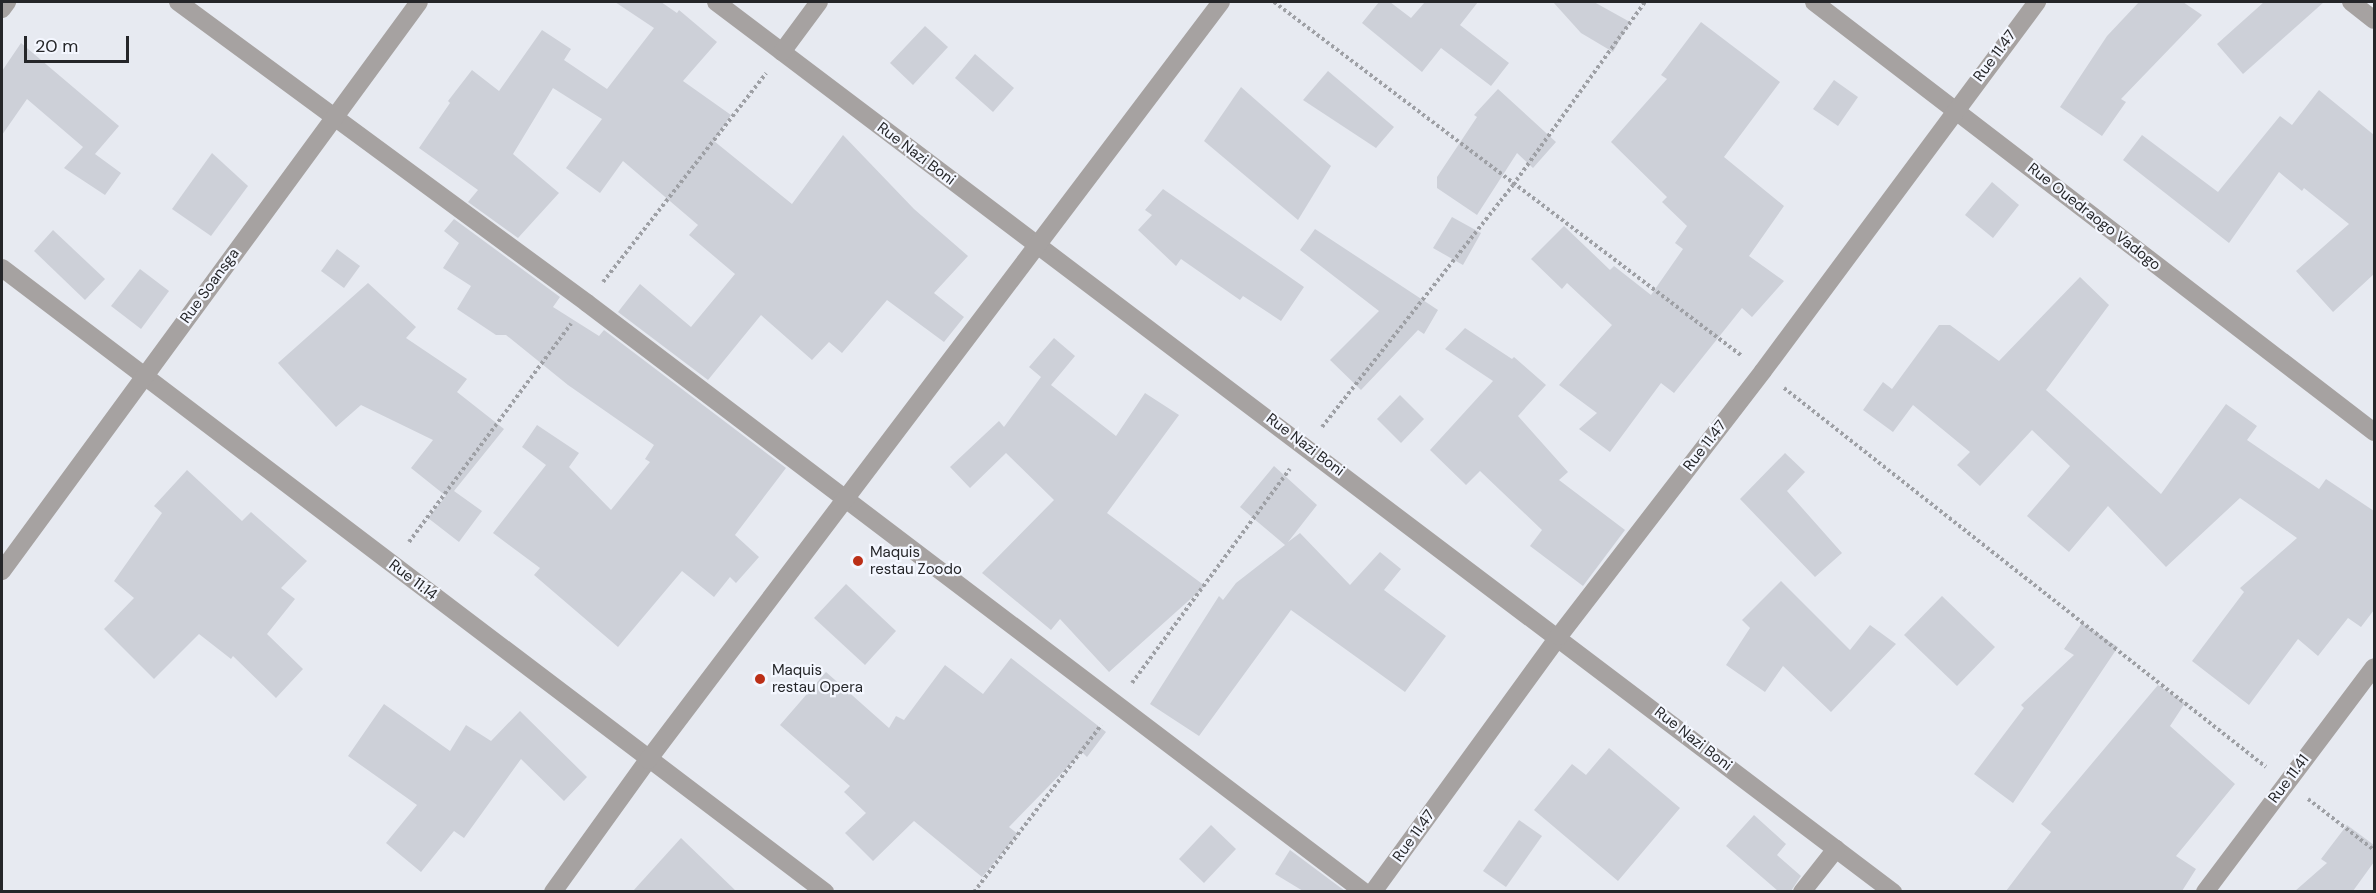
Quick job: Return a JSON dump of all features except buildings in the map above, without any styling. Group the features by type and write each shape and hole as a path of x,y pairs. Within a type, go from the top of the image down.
{"street":[{"path":"2,9 7,2"},
{"path":"178,2 587,303 845,501 1364,891"},
{"name":"Rue Soansga","path":"2,571 419,2"},
{"name":"Rue Nazi Boni","path":"716,2 1559,636 1893,891"},
{"path":"782,52 819,2"},
{"path":"553,891 648,760 1221,2"},
{"name":"Rue Ouedraogo Vadogo","path":"1814,2 2374,432"},
{"name":"Rue 11.47","path":"1373,891 1559,636 1763,371 1954,110 2037,2"},
{"path":"2351,2 2374,20"},
{"name":"Rue 11.14","path":"2,268 648,760 825,891"},
{"name":"Rue 11.41","path":"2205,891 2374,667"},
{"path":"1802,891 1836,849"}],"path":[{"path":"1274,2 1763,371 2374,850"}],"place":[{"name":"Maquis restau Zoodo","path":"858,561"},
{"name":"Maquis restau Opera","path":"760,679"}]}
